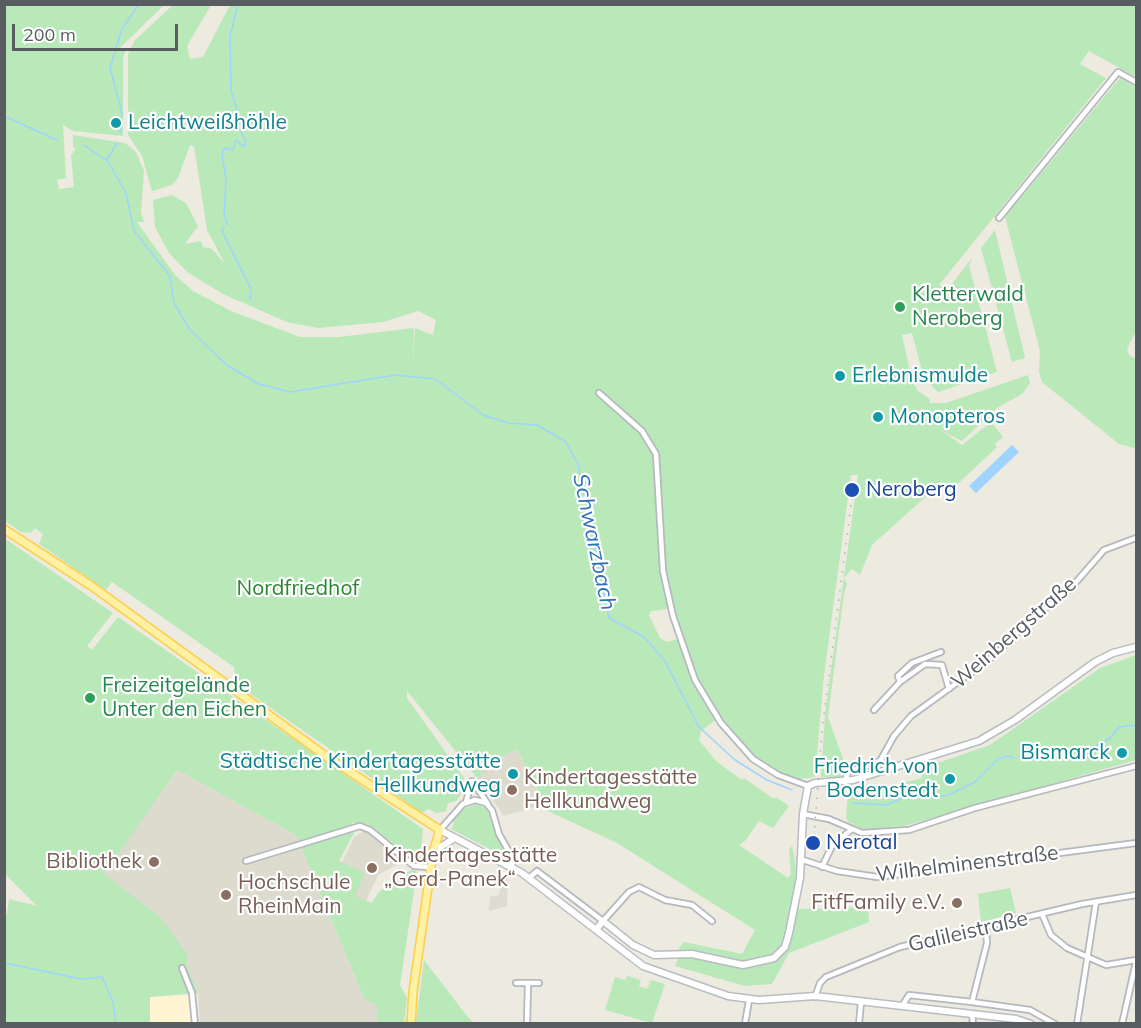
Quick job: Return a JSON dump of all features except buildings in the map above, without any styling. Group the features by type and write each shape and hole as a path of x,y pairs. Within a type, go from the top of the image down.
{"main road":[{"path":"4,529 93,587 327,757 440,830 430,867 411,1023"}],"street":[{"path":"999,218 1118,72 1137,82"},
{"path":"598,393 642,431 656,454 663,571 673,616 695,680 721,723 758,763 778,775 808,786 815,783 845,782 979,741 1015,720 1100,659 1137,647"},
{"name":"Weinbergstraße","path":"845,782 848,772 880,761 894,736 911,716 984,665 1028,622 1063,596 1104,550 1136,539"},
{"path":"900,682 898,676 912,663 941,652"},
{"path":"874,710 900,682 921,666 939,663 945,670 949,689"},
{"path":"803,814 829,819 868,833 918,828 975,808 1137,766"},
{"path":"512,867 512,857 489,806 472,781 466,802 449,816 440,830 529,878 648,968 749,1000 815,997 972,1014 1031,1023"},
{"path":"529,878 537,871 633,945 654,955 692,954 736,965 759,963 774,958 785,947 797,889 803,814 808,786"},
{"path":"466,802 478,801 489,806"},
{"path":"246,861 360,826 370,830 414,866 430,867"},
{"path":"822,867 832,846 852,829"},
{"path":"433,852 443,843 456,837"},
{"name":"Wilhelminenstraße","path":"800,859 822,867 865,876 894,876 982,861 1137,843"},
{"path":"597,930 629,892 639,888 665,900 692,905 712,921"},
{"name":"Galileistraße","path":"815,997 824,978 855,963 918,942 1095,902 1137,895"},
{"path":"1077,1023 1095,902"},
{"path":"1042,914 1047,929 1055,941 1087,957 1106,965 1137,961 1122,1023"},
{"path":"972,1002 987,941 986,928"},
{"path":"182,968 192,993 195,1023"},
{"path":"516,983 538,983"},
{"path":"526,1023 528,983"},
{"path":"902,1006 909,995 1030,1011 1055,1023"},
{"path":"745,1023 749,1000"},
{"path":"859,1023 861,1002"},
{"path":"972,1014 973,1023"}],"shaded area":[{"name":"Kindertagesstätte Hellkundweg","path":"517,749 544,804 504,816 478,779 489,762"},
{"name":"Hochschule RheinMain","path":"177,770 296,835 365,1000 377,1005 377,1023 200,1023 198,993 187,965 187,954 103,874"},
{"name":"Kindertagesstätte „Gerd-Panek“","path":"367,832 401,862 378,875 366,901 354,896 364,873 342,863 354,837"},
{"path":"501,873 508,876 507,906 489,911 490,897 499,895"},
{"path":"190,995 193,1023 150,1023 149,997"}],"green space":[{"name":"Nordfriedhof","path":"4,5 164,5 120,48 127,48 123,58 123,136 73,131 63,125 66,178 57,180 59,189 74,187 71,155 76,149 73,147 73,135 125,143 136,152 144,171 141,212 144,222 137,222 175,275 193,291 231,311 300,337 339,337 414,328 413,366 415,328 433,335 436,320 418,311 383,322 318,328 287,322 223,294 187,272 169,253 155,227 153,200 172,195 186,203 198,226 185,244 201,241 203,247 212,249 225,264 207,230 194,146 190,145 178,178 172,185 152,191 142,156 128,135 128,54 135,40 173,5 211,5 187,46 190,59 203,57 230,5 1136,5 1136,77 1089,51 1080,64 1106,78 939,285 947,290 972,258 969,266 997,372 938,392 924,378 912,333 902,335 912,381 918,391 930,399 930,403 946,403 1028,375 1030,383 1022,394 997,408 962,441 941,430 962,445 991,422 1003,437 995,444 997,447 951,490 942,482 872,545 860,575 852,569 844,578 847,584 828,717 846,767 840,777 821,777 825,714 858,475 851,475 850,482 824,675 815,777 799,779 776,773 759,762 721,716 701,731 699,740 717,762 742,780 744,778 774,799 776,797 789,806 773,828 759,821 746,840 739,845 788,878 791,874 789,851 792,845 796,868 795,885 786,936 777,954 742,963 680,952 679,948 684,942 742,954 755,930 617,843 548,811 517,749 489,762 478,779 407,691 407,698 464,778 464,790 456,801 448,803 446,811 437,813 428,809 422,813 236,684 234,667 112,582 106,590 39,544 43,534 35,528 31,533 21,532 5,521","holes":["675,608 683,638 667,642 660,638 649,615 651,611"]},
{"path":"1120,78 1136,87 1136,331 1127,349 1129,355 1136,359 1136,446 1134,448 1119,444 1042,382 1039,372 1040,351 1005,217"},
{"path":"995,230 1025,358 1012,362 981,248"},
{"path":"4,538 113,613 87,646 92,650 118,617 423,829 420,863 367,824 352,823 354,833 339,861 365,873 355,896 372,903 378,893 392,880 412,870 417,871 400,985 407,998 404,1023 377,1023 377,1005 365,1000 296,835 177,770 104,874 160,917 187,954 187,965 198,993 150,997 150,1023 5,1023 5,915 9,899 37,906 5,874"},
{"path":"1136,655 1136,760 904,826 863,829 848,822 846,817 848,794 863,793 922,778 920,769 990,745 1100,668"},
{"path":"477,804 487,809 509,859 451,829 454,823 450,821 460,810"},
{"path":"1010,888 1016,913 981,922 978,894"},
{"path":"796,905 799,909 868,907 869,922 789,953 772,984 745,986 675,966 679,956 699,957 735,967 752,967 779,958 790,943"},
{"path":"424,960 467,1016 474,1023 416,1023"},
{"path":"627,976 641,980 639,986 647,989 651,980 665,984 652,1023 605,1010 615,977 625,980"}],"water":[{"path":"1012,445 1019,452 976,493 969,486"}],"waterway":[{"name":"Schwarzbach","path":"120,132 122,113 110,68 122,29 139,4"},
{"path":"238,4 230,36 231,91 241,123"},
{"path":"4,116 57,140"},
{"path":"228,225 224,216 226,180 222,153 225,148 233,150 236,140 244,147 246,141 241,132 242,129"},
{"name":"Schwarzbach","path":"117,143 107,160 126,193 134,231 170,276 174,303 190,330 228,366 259,384 290,392 395,375 435,379 483,415 508,423 537,425 565,441 578,464 609,618 644,637 665,661 699,727 735,760 767,780 792,790"},
{"path":"84,145 106,160"},
{"path":"224,227 222,231 251,289"},
{"path":"250,300 251,292"},
{"name":"Schwarzbach","path":"1046,756 1057,752 1090,749 1110,738 1119,727 1136,725"},
{"name":"Schwarzbach","path":"853,803 886,805 907,796 927,798 949,795 975,782 999,758 1009,756 1014,758"},
{"path":"4,963 82,979 102,977 113,1002 116,1024"}],"railway":[{"path":"814,837 822,730 852,497"}],"place":[{"name":"Leichtweißhöhle","path":"116,123"},
{"name":"Kletterwald Neroberg","path":"900,307"},
{"name":"Erlebnismulde","path":"840,376"},
{"name":"Monopteros","path":"878,417"},
{"name":"Neroberg","path":"852,490"},
{"name":"Freizeitgelände Unter den Eichen","path":"90,698"},
{"name":"Bismarck","path":"1122,753"},
{"name":"Städtische Kindertagesstätte Hellkundweg","path":"513,774"},
{"name":"Friedrich von Bodenstedt","path":"950,779"},
{"name":"Kindertagesstätte Hellkundweg","path":"512,790"},
{"name":"Nerotal","path":"813,843"},
{"name":"Bibliothek","path":"154,862"},
{"name":"Kindertagesstätte „Gerd-Panek“","path":"372,868"},
{"name":"Hochschule RheinMain","path":"226,895"},
{"name":"FitfFamily e.V.","path":"957,903"}]}
